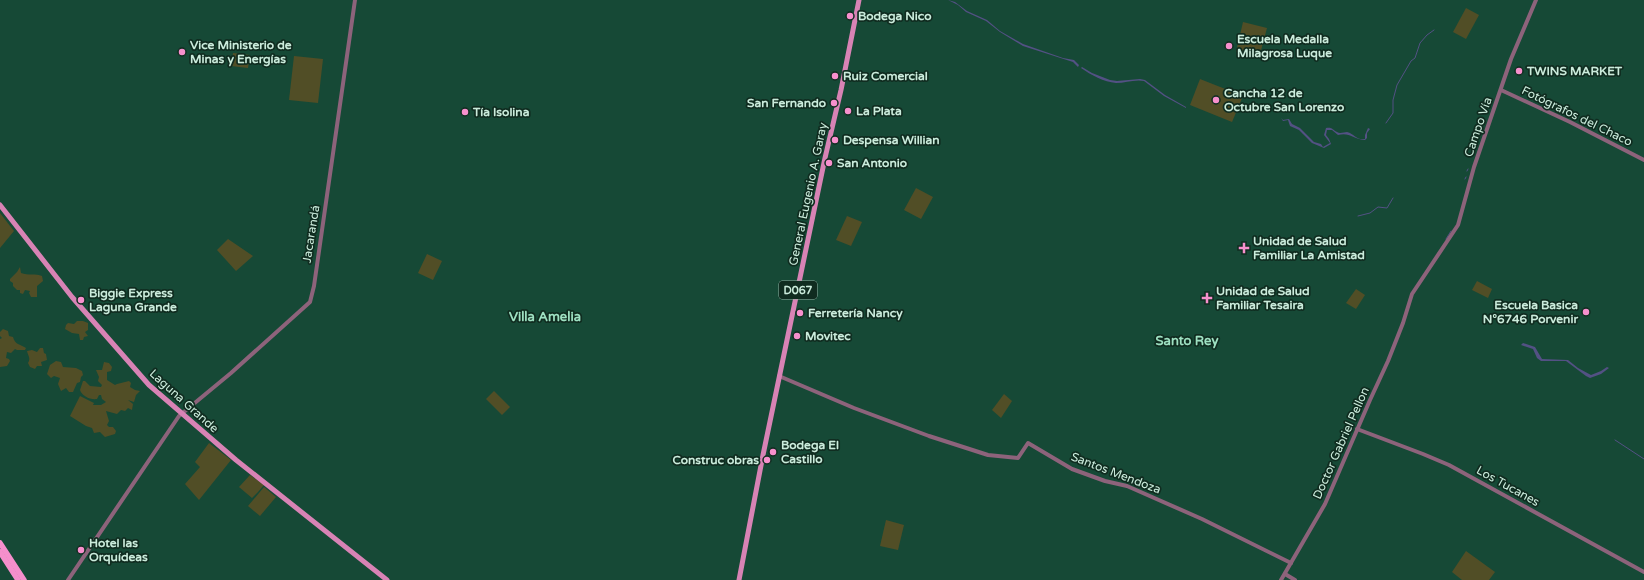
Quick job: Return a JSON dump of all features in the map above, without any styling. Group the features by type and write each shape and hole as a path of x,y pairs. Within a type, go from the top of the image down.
{"highway":[{"path":"0,543 24,580"},
{"path":"0,552 18,580"}],"main road":[{"name":"General Eugenio A. Garay","path":"739,580 824,158 841,90 860,0"},
{"name":"Laguna Grande","path":"0,205 72,297 149,385 291,505 387,580"}],"street":[{"name":"Jacarandá","path":"68,580 173,423 310,302 314,286 355,0"},
{"name":"Campo Vía","path":"1432,265 1459,222 1474,167 1514,50 1536,0"},
{"name":"Fotógrafos del Chaco","path":"1501,90 1570,122 1644,160"},
{"name":"Doctor Gabriel Pellon","path":"1281,580 1325,504 1389,358 1403,324 1414,290 1432,265"},
{"name":"Santos Mendoza","path":"780,376 892,423 988,455 1018,458 1028,443 1072,469 1105,481 1127,486 1202,519 1291,563"},
{"name":"Los Tucanes","path":"1357,429 1449,465 1644,572"},
{"path":"1285,574 1295,580"}],"shaded area":[{"path":"948,0 955,2 967,11 987,20 1000,31 1023,44 1063,58 1074,60 1079,65 1078,67 1073,62 1023,46 1000,32 986,21 966,12 958,5"},
{"path":"1466,8 1479,15 1466,39 1453,32"},
{"path":"1243,22 1267,28 1259,58 1236,52"},
{"path":"233,53 250,55 248,68 231,66"},
{"path":"294,56 323,59 318,103 289,100"},
{"path":"1082,67 1092,73 1110,80 1117,81 1140,79 1145,80 1186,108 1164,96 1144,81 1137,80 1116,83 1102,80 1093,76 1081,68"},
{"name":"Cancha 12 de Octubre San Lorenzo","path":"1200,79 1243,96 1232,122 1190,105"},
{"path":"1281,118 1283,120 1289,119 1292,124 1300,128 1314,142 1321,144 1323,147 1330,143 1324,135 1326,128 1331,128 1339,133 1347,132 1357,138 1345,134 1338,135 1332,130 1327,130 1326,135 1331,144 1324,148 1312,143 1299,130 1290,126 1288,120 1283,121"},
{"path":"1368,128 1370,129 1367,133 1367,138 1365,140 1357,138 1365,139"},
{"path":"916,188 933,197 921,219 904,210"},
{"path":"0,213 14,231 0,248"},
{"path":"847,216 862,222 851,246 836,240"},
{"path":"228,239 253,256 236,271 217,250"},
{"path":"427,254 442,261 433,280 418,273"},
{"path":"20,267 21,273 42,276 43,281 37,286 37,297 31,297 29,293 30,291 25,290 23,294 20,293 20,290 17,290 10,281"},
{"path":"1477,281 1492,289 1488,298 1472,290"},
{"path":"1356,289 1365,295 1356,309 1346,303"},
{"path":"77,321 88,323 88,330 85,332 88,336 84,337 83,340 80,340 79,334 72,333 65,329 68,323 74,324"},
{"path":"3,329 8,331 9,336 13,337 16,343 26,348 25,350 15,349 11,353 7,352 6,358 10,361 7,366 0,367 0,339 2,338 0,336 0,332"},
{"path":"1523,343 1535,347 1542,359 1568,360 1578,368 1591,375 1607,367 1609,368 1601,374 1590,378 1566,361 1541,361 1537,358 1533,349 1521,345"},
{"path":"40,348 43,348 47,360 41,362 42,366 37,366 35,369 30,367 28,363 29,358 27,351 32,350 37,352"},
{"path":"56,361 61,362 63,367 76,368 82,371 83,375 80,382 77,383 73,392 69,392 66,388 61,391 58,384 60,378 54,376 51,378 47,374 50,365"},
{"path":"104,362 109,363 112,367 111,371 107,372 107,380 115,385 129,381 131,383 130,387 140,391 136,395 134,402 128,400 133,404 132,410 128,408 125,411 121,410 117,414 106,411 109,421 107,425 109,427 113,427 116,431 115,434 105,437 100,432 94,433 92,428 70,416 80,396 94,403 93,405 101,405 106,402 102,399 101,395 99,395 97,399 92,399 84,396 80,390 83,381 90,386 101,387 102,385 98,381 99,377 96,370 102,370"},
{"path":"494,391 510,407 502,415 486,399"},
{"path":"1004,394 1012,401 1001,418 992,410"},
{"path":"209,443 231,460 199,500 185,484 200,467 195,462"},
{"path":"250,475 264,485 252,498 239,487"},
{"path":"264,487 276,497 260,516 248,506"},
{"path":"886,520 904,525 898,550 880,546"},
{"path":"1466,551 1495,572 1489,580 1462,580 1452,572"}],"waterway":[{"path":"1386,123 1393,113 1393,100 1397,85 1411,61 1415,58 1420,43 1434,30"},
{"path":"1358,216 1370,213 1378,207 1387,208 1393,198"},
{"path":"1446,239 1451,231"},
{"path":"1615,440 1644,459"}],"place":[{"name":"Bodega Nico","path":"850,16"},
{"name":"Escuela Medalla Milagrosa Luque","path":"1229,46"},
{"name":"Vice Ministerio de Minas y Energías","path":"182,52"},
{"name":"TWINS MARKET","path":"1519,71"},
{"name":"Ruiz Comercial","path":"835,76"},
{"name":"Cancha 12 de Octubre San Lorenzo","path":"1216,100"},
{"name":"San Fernando","path":"834,103"},
{"name":"La Plata","path":"848,111"},
{"name":"Tía Isolina","path":"465,112"},
{"name":"Despensa Willian","path":"835,140"},
{"name":"San Antonio","path":"829,163"},
{"name":"Unidad de Salud Familiar La Amistad","path":"1244,248"},
{"name":"Unidad de Salud Familiar Tesaira","path":"1207,298"},
{"name":"Biggie Express Laguna Grande","path":"81,300"},
{"name":"Escuela Basica N°6746 Porvenir","path":"1586,312"},
{"name":"Ferretería Nancy","path":"800,313"},
{"name":"Movitec","path":"797,336"},
{"name":"Bodega El Castillo","path":"773,452"},
{"name":"Construc obras","path":"767,460"},
{"name":"Hotel las Orquídeas","path":"81,550"}],"district":[{"name":"Villa Amelia","path":"545,317"},
{"name":"Santo Rey","path":"1187,341"}]}
